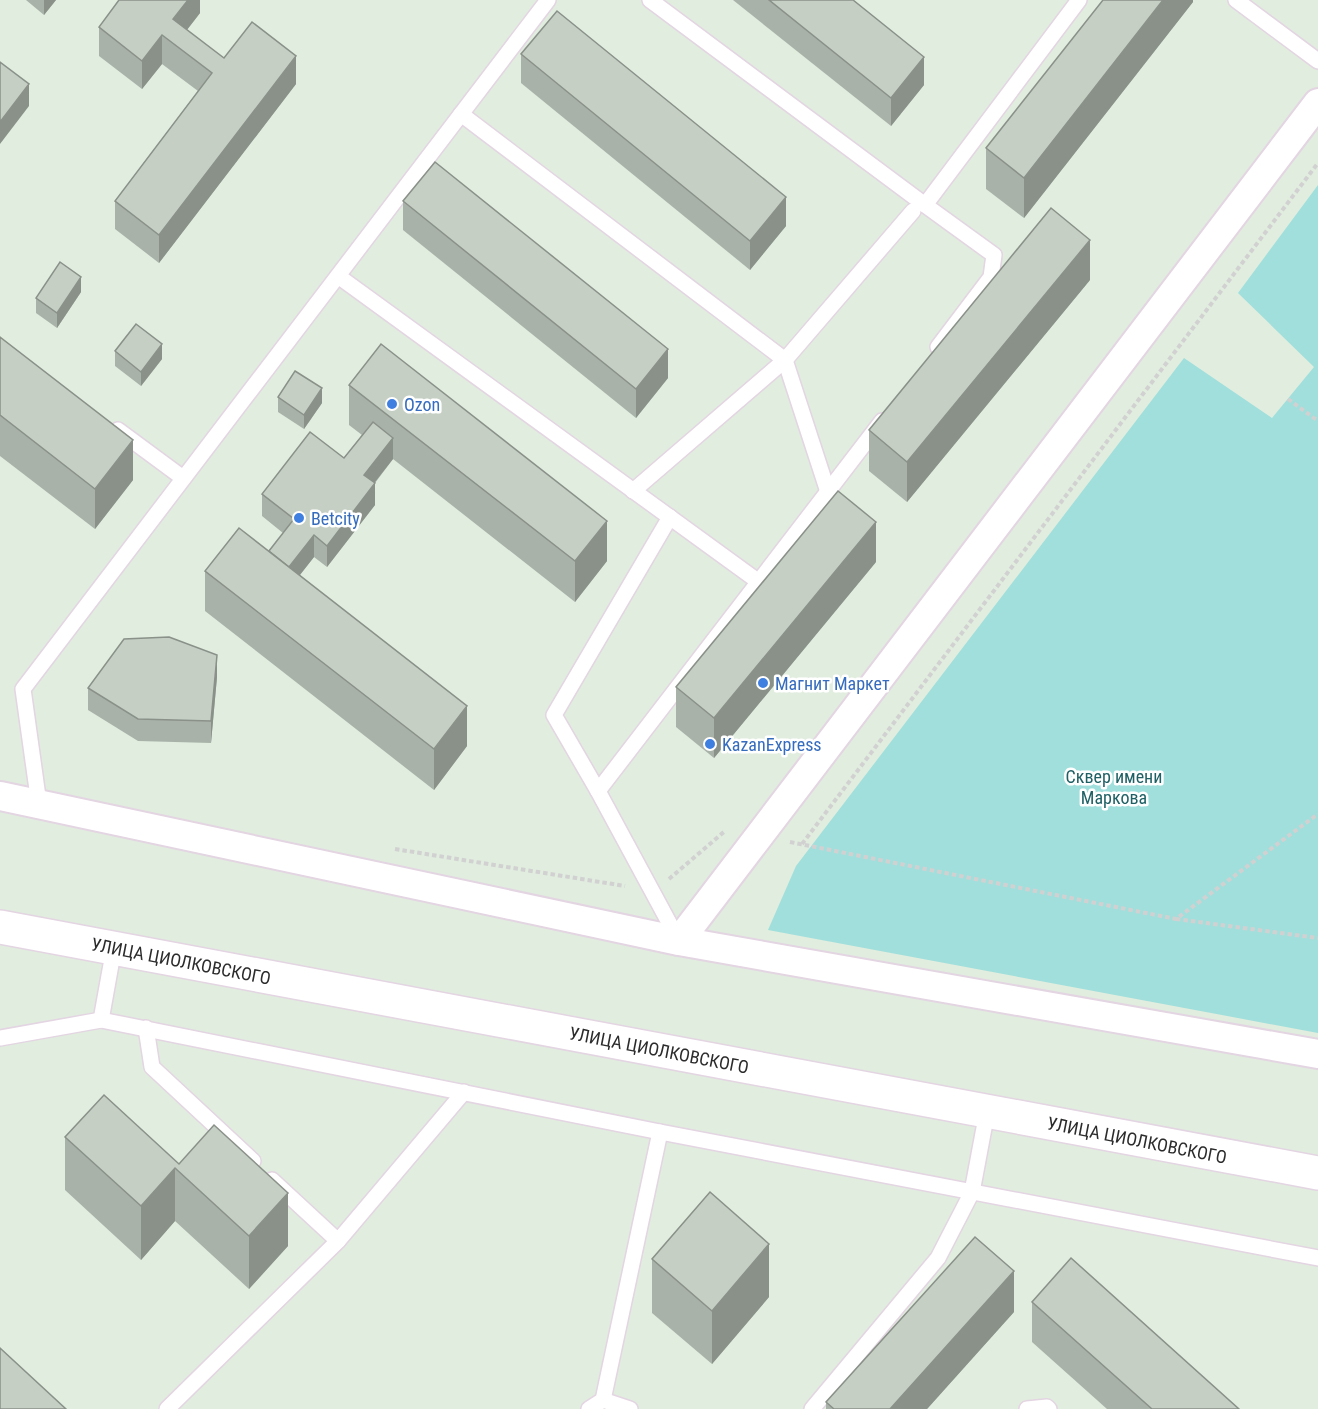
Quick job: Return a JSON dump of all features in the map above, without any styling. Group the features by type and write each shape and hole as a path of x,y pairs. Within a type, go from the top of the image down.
{"main road":[{"name":"УЛИЦА ЦИОЛКОВСКОГО","path":"0,927 1318,1173"}],"street":[{"path":"680,941 1318,103"},
{"path":"0,796 680,941 1318,1054"}],"lane":[{"path":"39,804 23,689 548,0"},
{"path":"650,0 919,208 994,255 992,278 927,361"},
{"path":"633,491 785,360 919,208 1079,0"},
{"path":"1236,0 1318,61"},
{"path":"461,114 785,360 828,492"},
{"path":"338,276 759,582"},
{"path":"598,791 892,408"},
{"path":"106,422 183,478"},
{"path":"670,517 554,715 680,941"},
{"path":"101,1020 114,948"},
{"path":"0,1038 101,1020 660,1132 1318,1258"},
{"path":"146,1028 152,1067 338,1242"},
{"path":"167,1409 338,1242 464,1092"},
{"path":"812,1409 938,1258 972,1192 987,1112"},
{"path":"589,1409 603,1400 660,1132"},
{"path":"603,1400 630,1409"},
{"path":"1027,1409 1047,1407 1049,1409"}],"path":[{"path":"802,844 1318,163"},
{"path":"1288,399 1318,421"},
{"path":"1176,919 1318,814"},
{"path":"760,836 1176,919 1318,938"}],"green space":[{"name":"Сквер имени Маркова","path":"1318,185 1318,1033 768,930 796,866 1184,358 1272,418 1314,367 1238,293"}],"building":[{"path":"119,0 188,0 173,19 224,58 252,22 296,56 159,235 115,201 212,73 162,35 142,61 99,27"},
{"path":"769,0 853,0 924,57 891,98"},
{"path":"1103,0 1163,0 1024,178 986,148"},
{"path":"557,11 786,197 750,241 521,54"},
{"path":"0,62 29,84 0,122"},
{"path":"435,162 668,349 636,389 403,201"},
{"path":"1051,208 1090,240 907,462 869,430"},
{"path":"60,262 81,277 57,313 36,298"},
{"path":"136,324 162,344 141,372 115,351"},
{"path":"0,337 133,440 95,489 0,415"},
{"path":"381,344 607,521 575,561 349,385"},
{"path":"295,371 322,388 304,415 278,397"},
{"path":"373,422 393,438 364,475 375,483 327,546 314,535 289,567 269,551 294,519 262,494 310,432 344,458"},
{"path":"838,491 876,522 714,718 676,687"},
{"path":"239,528 467,706 434,749 205,571"},
{"path":"169,637 217,655 211,721 138,719 88,688 124,639"},
{"path":"104,1095 179,1164 214,1125 288,1193 249,1236 175,1168 141,1206 65,1137"},
{"path":"710,1192 769,1244 712,1311 652,1259"},
{"path":"975,1237 1014,1271 890,1409 834,1409 826,1402"},
{"path":"1071,1258 1239,1409 1152,1409 1032,1302"},
{"path":"0,1348 66,1409 0,1409"}],"place":[{"name":"Ozon","path":"392,404"},
{"name":"Betcity","path":"299,518"},
{"name":"Магнит Маркет","path":"763,683"},
{"name":"KazanExpress","path":"710,744"}]}
